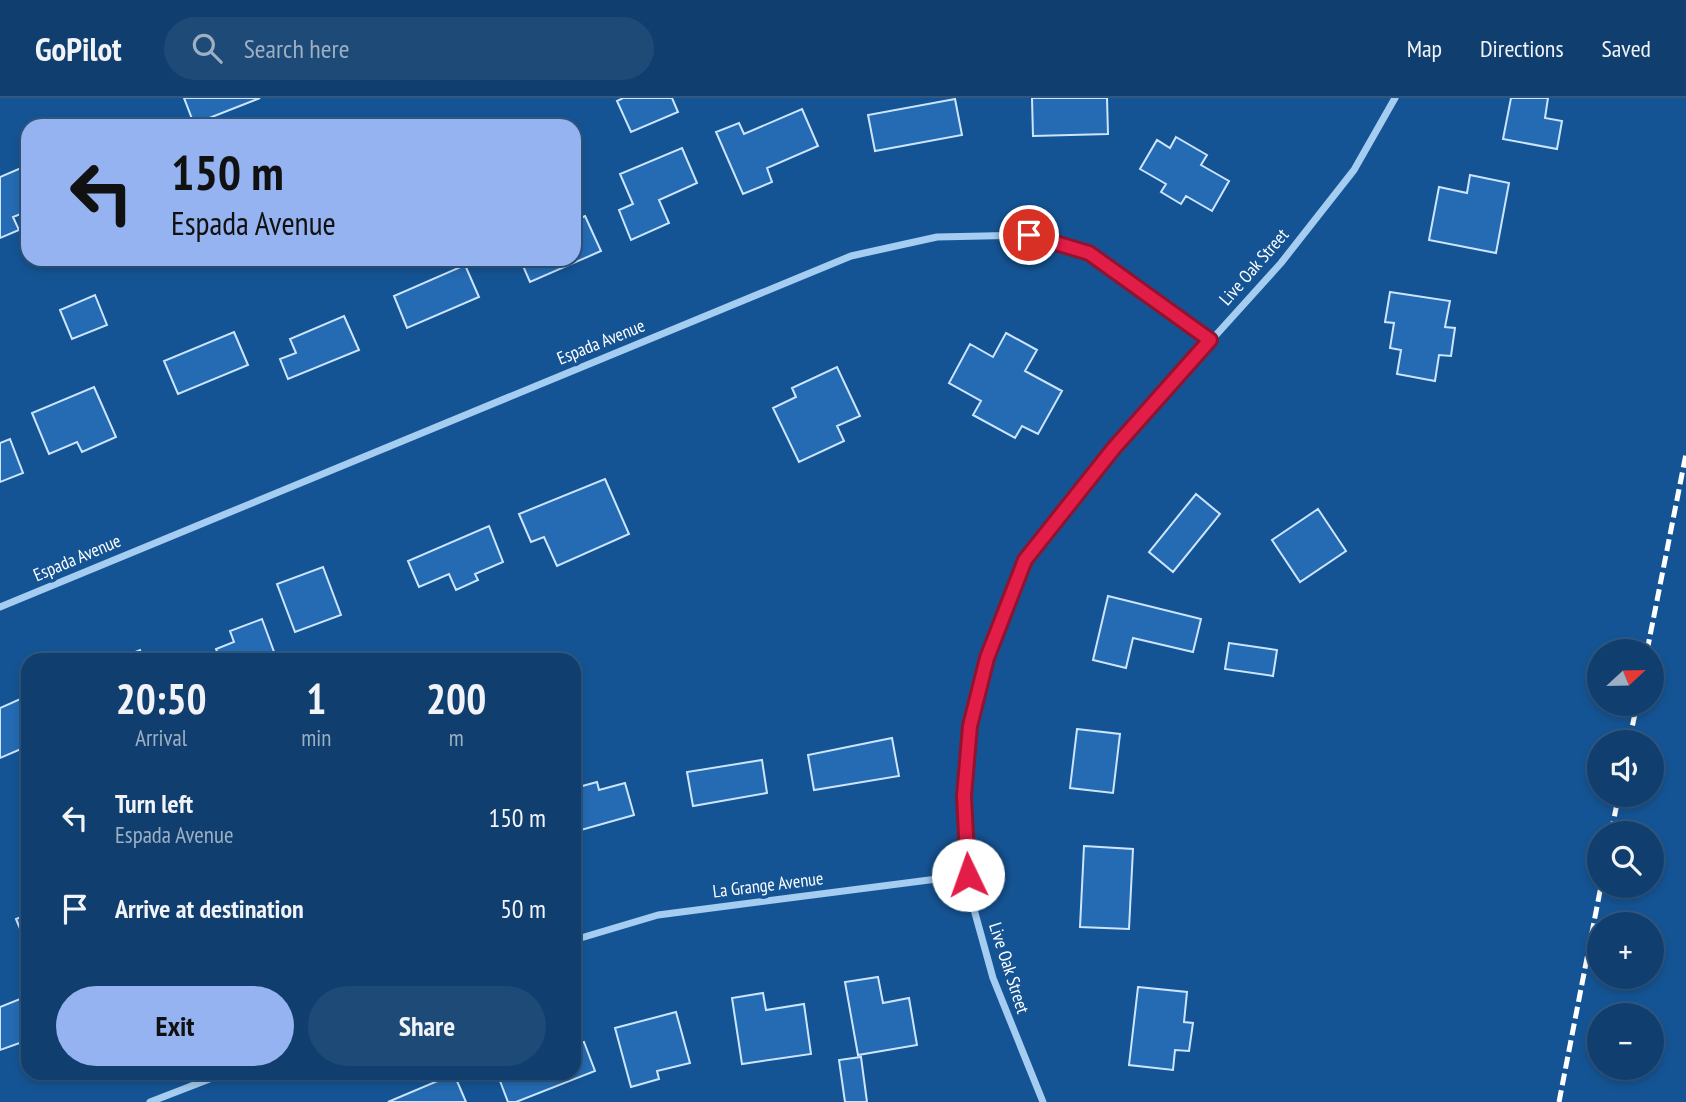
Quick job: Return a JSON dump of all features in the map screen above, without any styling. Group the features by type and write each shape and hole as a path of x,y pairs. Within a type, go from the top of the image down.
{"street":[{"name":"Live Oak Street","path":"1043,1102 993,978 970,895 964,796 970,726 987,658 1025,560 1114,448 1281,263 1354,170 1395,98"},
{"name":"Espada Avenue","path":"0,607 851,256 937,237 1029,235 1089,253 1210,340"},
{"name":"La Grange Avenue","path":"581,938 658,915 968,875"},
{"path":"150,1102 207,1080"}],"building":[{"path":"184,98 260,98 207,119 192,119"},
{"path":"623,98 672,98 678,112 631,132 617,101"},
{"path":"1032,98 1107,98 1108,134 1033,136"},
{"path":"1511,98 1548,98 1545,118 1562,121 1557,149 1503,139"},
{"path":"955,99 962,135 875,151 868,115"},
{"path":"802,109 818,146 767,168 772,182 743,194 716,132 739,123 744,134"},
{"path":"1176,137 1207,155 1201,165 1229,181 1212,211 1186,196 1181,204 1161,192 1166,184 1140,169 1157,140 1170,148"},
{"path":"682,148 697,183 659,200 669,223 631,240 619,210 633,204 620,174"},
{"path":"21,168 21,214 13,217 19,230 0,238 0,177"},
{"path":"1470,175 1509,183 1496,253 1429,240 1439,187 1467,193"},
{"path":"585,216 601,251 581,260 581,218"},
{"path":"465,266 479,297 407,328 394,296"},
{"path":"523,266 567,266 530,282"},
{"path":"1390,292 1450,301 1445,327 1455,328 1451,356 1439,355 1435,381 1397,374 1401,350 1390,348 1394,323 1385,322"},
{"path":"95,295 107,325 72,339 60,310"},
{"path":"344,316 359,350 288,379 280,359 296,353 290,339"},
{"path":"234,332 248,365 178,394 164,361"},
{"path":"1006,333 1037,350 1025,371 1062,391 1038,434 1022,426 1015,438 973,415 981,401 949,383 970,344 993,357"},
{"path":"837,367 860,416 837,426 844,441 799,462 773,408 796,397 792,388"},
{"path":"94,387 116,437 82,452 77,442 49,454 32,413"},
{"path":"10,439 23,473 0,482 0,443"},
{"path":"605,479 629,534 557,566 544,537 531,542 519,514"},
{"path":"1196,494 1220,514 1173,572 1149,552"},
{"path":"1318,509 1346,551 1300,582 1272,540"},
{"path":"489,526 503,562 475,574 478,580 456,590 449,574 419,587 408,561"},
{"path":"323,567 341,615 295,632 277,584"},
{"path":"1108,596 1201,619 1193,652 1133,638 1126,668 1093,660"},
{"path":"262,619 274,653 218,653 216,649 234,642 230,631"},
{"path":"1229,643 1277,650 1273,676 1225,669"},
{"path":"21,699 21,749 0,758 0,708"},
{"path":"1077,729 1120,734 1113,793 1070,788"},
{"path":"892,738 899,776 814,790 808,755"},
{"path":"762,760 767,793 693,806 687,772"},
{"path":"597,782 599,790 625,783 634,815 581,830 581,786"},
{"path":"1084,846 1133,849 1129,929 1080,927"},
{"path":"21,917 21,931 16,919"},
{"path":"878,977 883,1003 909,998 917,1045 858,1055 845,982"},
{"path":"1138,987 1187,992 1184,1022 1193,1023 1189,1051 1175,1050 1173,1070 1129,1065"},
{"path":"763,993 766,1010 804,1004 811,1054 742,1064 732,998"},
{"path":"21,999 21,1042 0,1050 0,1007"},
{"path":"676,1012 690,1063 657,1071 659,1079 631,1087 615,1028"},
{"path":"584,1042 595,1071 581,1076 581,1043"},
{"path":"861,1057 867,1102 845,1102 839,1060"},
{"path":"440,1080 457,1080 466,1102 388,1102"},
{"path":"500,1080 572,1080 516,1102 508,1102"}],"railway":[{"path":"1649,639 1686,454"},
{"path":"1632,730 1634,716"},
{"path":"1613,821 1616,807"},
{"path":"1559,1102 1599,898"}],"route":[{"path":"968,875 964,796 970,726 987,658 1025,560 1114,448 1210,340 1089,253 1029,235"}]}
